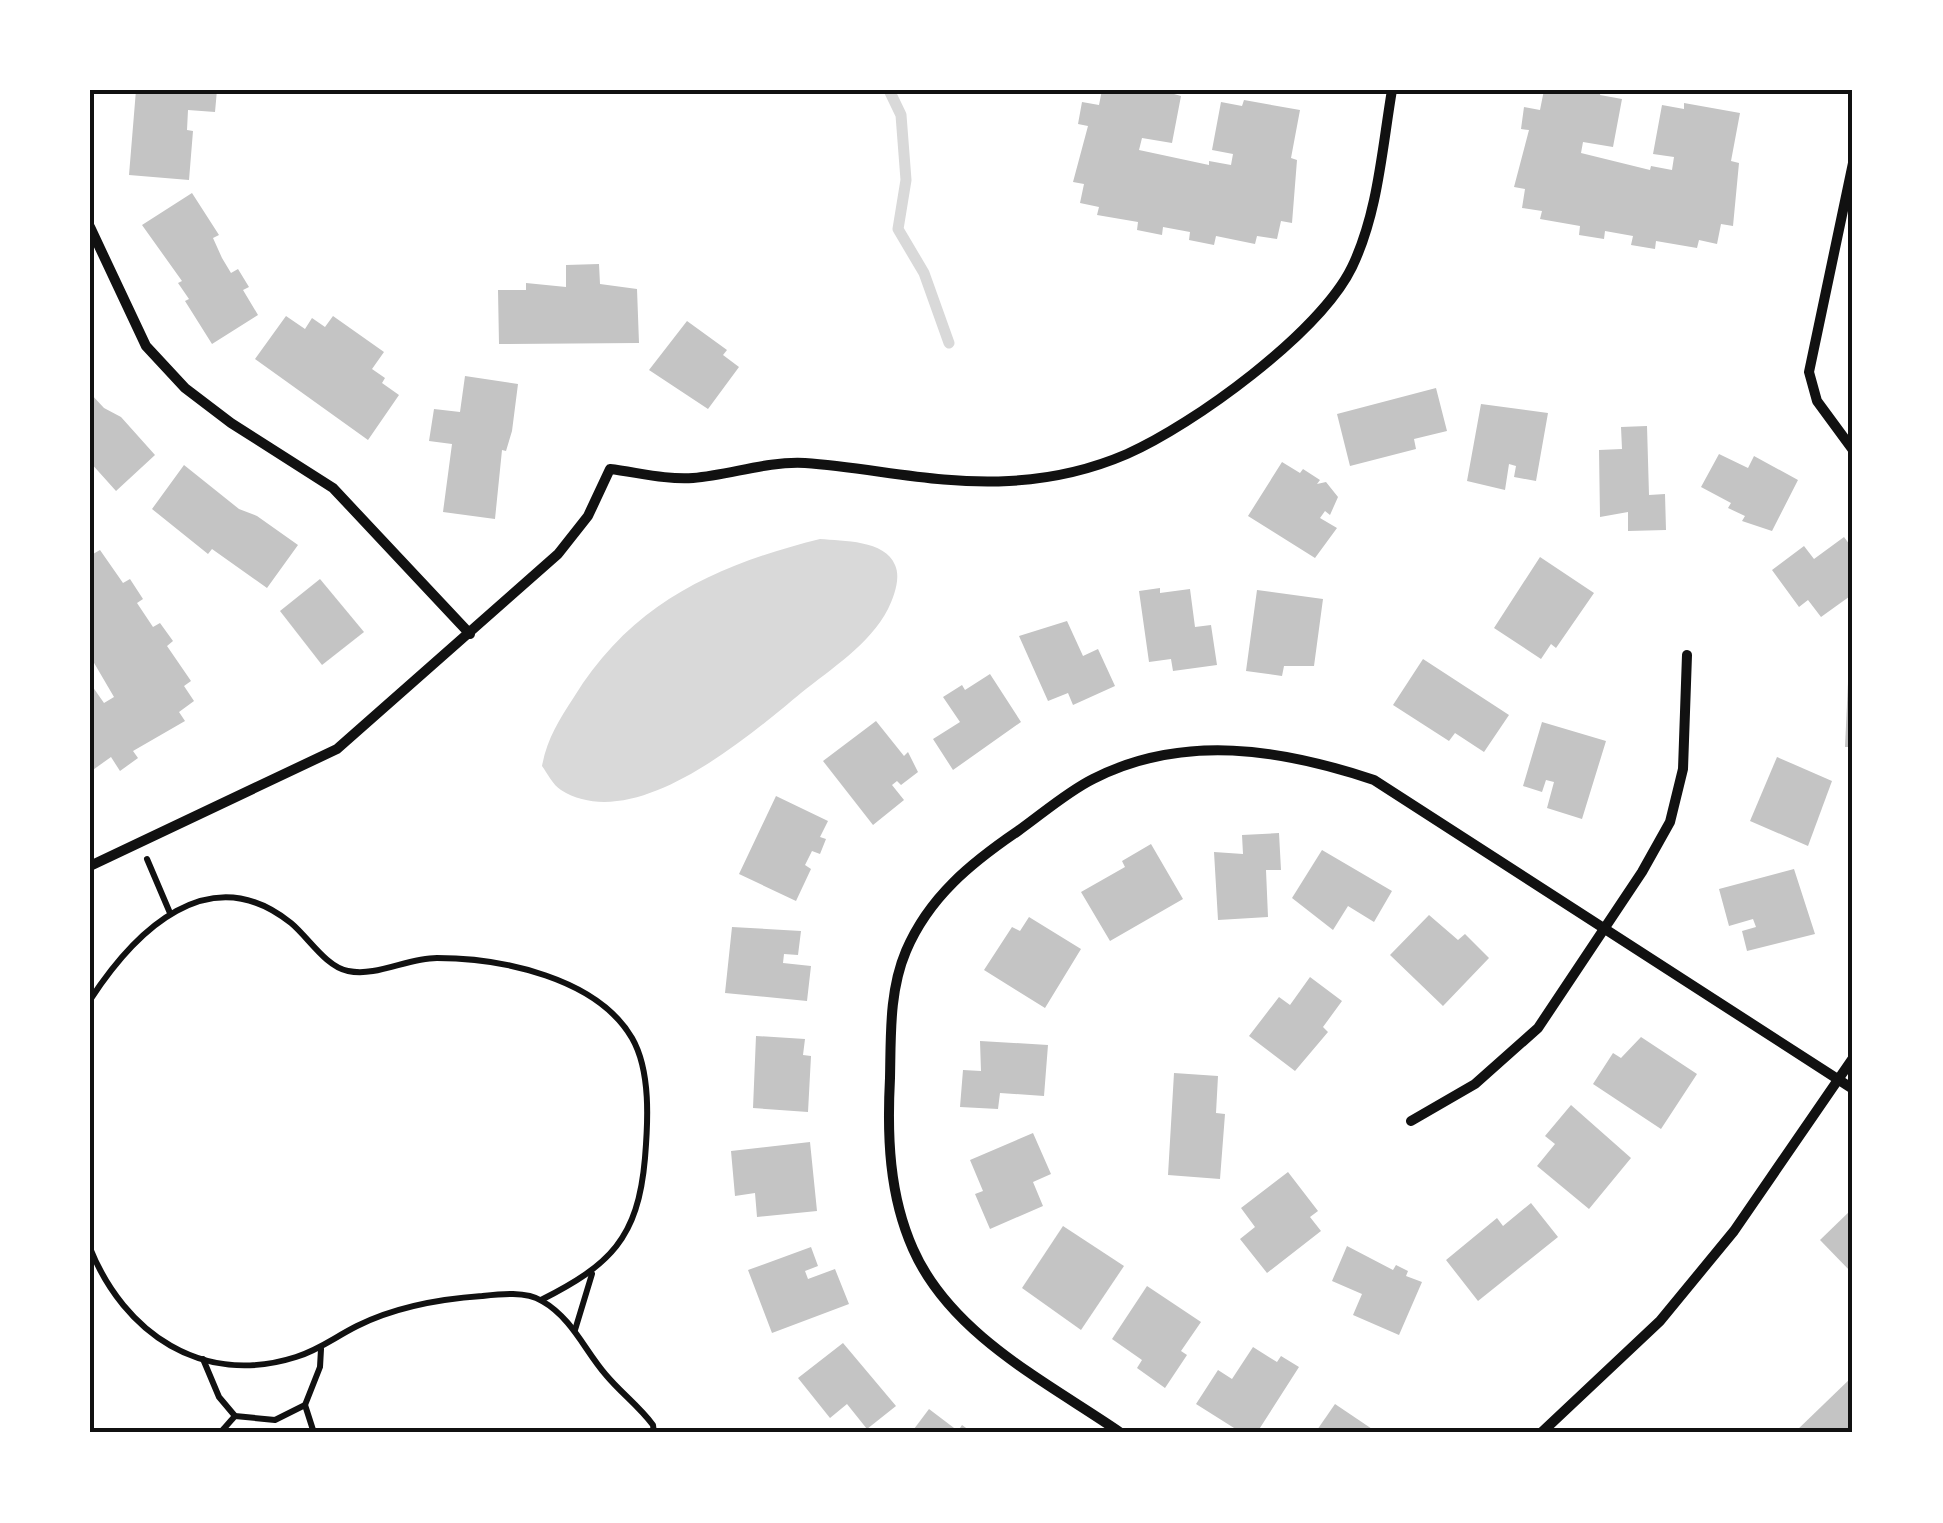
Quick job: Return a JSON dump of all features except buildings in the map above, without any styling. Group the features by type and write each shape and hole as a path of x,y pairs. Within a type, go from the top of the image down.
{"street":[{"path":"90,866 236,801 337,749 558,554 588,516 610,469 692,478 754,464 803,463 950,483 998,482 1073,472 1127,454 1172,428 1276,355 1320,313 1351,268 1372,212 1392,90"},
{"path":"1853,162 1809,372 1817,401 1853,450"},
{"path":"90,227 146,346 185,388 230,423 333,488 470,634"},
{"path":"1411,1121 1507,1060 1538,1028 1670,822 1683,769 1687,656"},
{"path":"1121,1433 980,1336 943,1297 914,1251 895,1196 888,1128 893,999 906,952 932,905 970,864 1093,779 1147,760 1203,749 1258,750 1374,780 1853,1088"},
{"path":"1542,1433 1660,1321 1734,1231 1853,1058"}],"path":[{"path":"139,841 170,913"},
{"path":"90,1000 110,966 170,913 202,901 240,897 265,905 292,924 342,970 362,974 433,958 466,960 580,989 607,1010 632,1038 641,1063 645,1152 641,1198 631,1225 592,1274 575,1330"},
{"path":"90,1248 104,1282 122,1310 162,1342 202,1358 260,1364 320,1348 356,1326 430,1302 497,1294 540,1300 575,1330 608,1378 654,1425 654,1433"},
{"path":"540,1300 592,1274"},
{"path":"314,1433 305,1405 320,1367 320,1348"},
{"path":"202,1358 219,1397 235,1416 275,1420 305,1405"},
{"path":"220,1433 235,1416"}],"shaded area":[{"path":"820,539 873,546 890,557 897,570 890,604 860,645 721,755 655,791 622,800 590,801 555,785 542,766 550,738 597,664 622,636 680,592 712,576 746,561"}],"waterway":[{"path":"889,90 901,115 906,180 898,229 924,273 949,343"}]}
